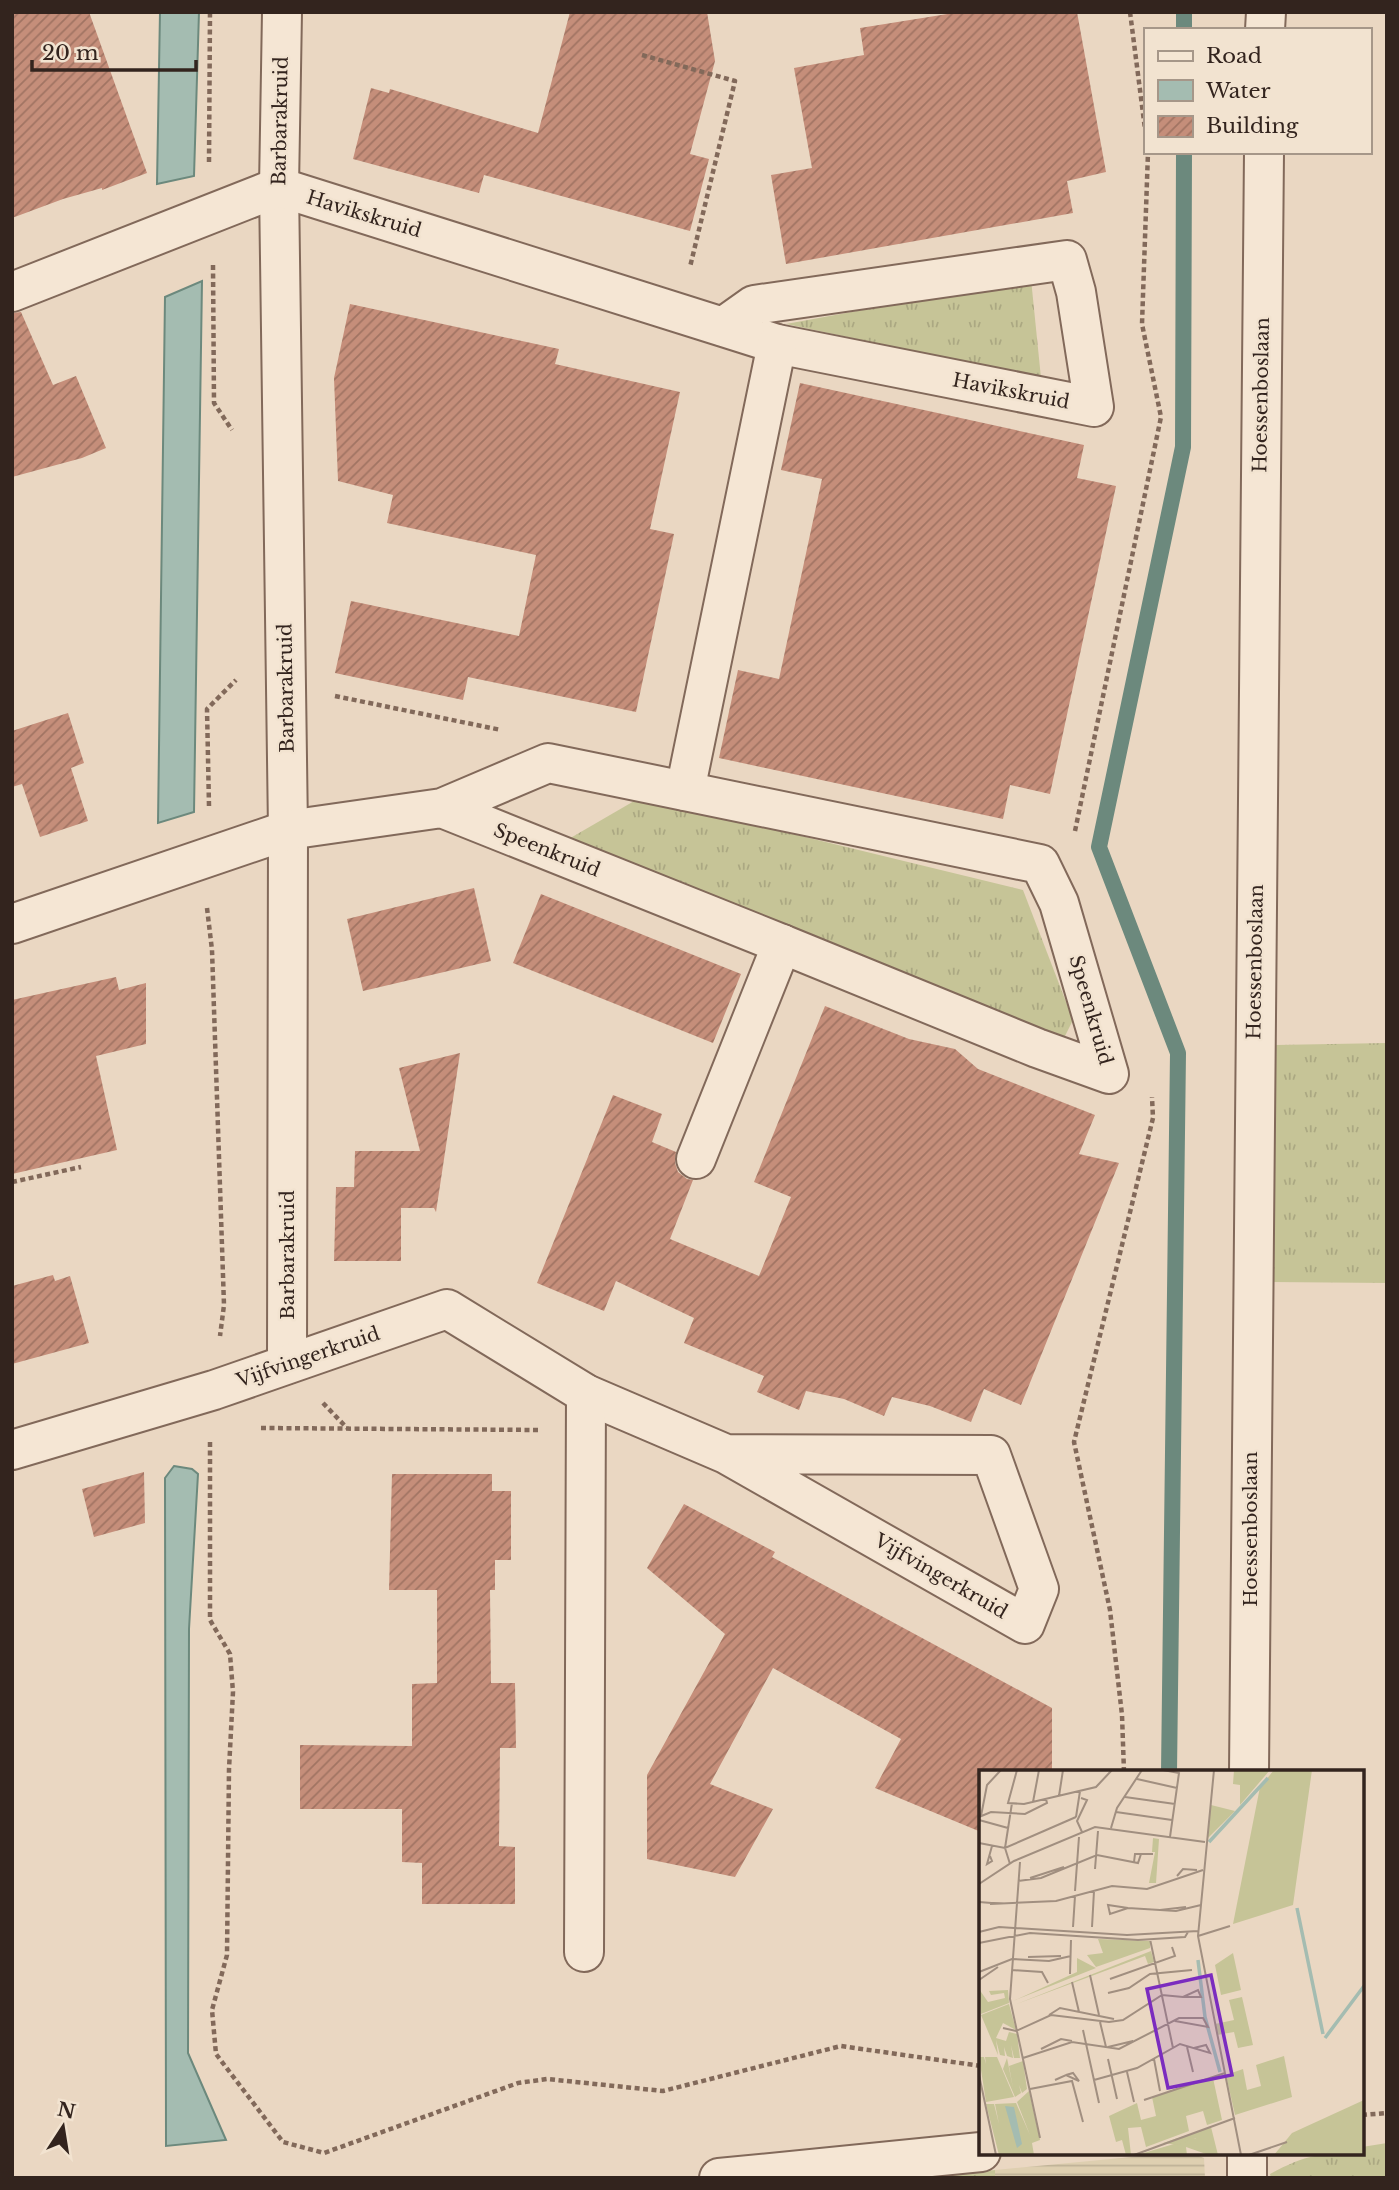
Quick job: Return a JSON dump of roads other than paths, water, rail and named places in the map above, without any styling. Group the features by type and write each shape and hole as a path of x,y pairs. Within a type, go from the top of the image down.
{"street":[{"name":"Barbarakruid","path":"282,12 279,187 288,830 287,1364"},
{"name":"Hoessenboslaan","path":"1249,1770 1264,154"},
{"path":"12,292 279,187"},
{"name":"Havikskruid","path":"279,187 678,312 723,327 777,344 1094,407 1076,292 1067,260 754,305 723,327"},
{"path":"685,791 777,344"},
{"name":"Speenkruid","path":"12,924 288,830 442,808 548,763 1040,864 1059,903 1109,1074 1037,1048 442,808"},
{"path":"696,1159 782,944"},
{"name":"Vijfvingerkruid","path":"12,1450 214,1391 447,1310 586,1412 726,1454 1025,1624 1039,1589 991,1455 726,1454"},
{"path":"584,1952 586,1412"},
{"path":"719,2178 979,2152"},
{"path":"1247,2155 1247,2178"}],"water":[{"path":"160,12 199,12 194,176 157,184"},
{"path":"202,281 194,812 158,823 165,297"},
{"path":"174,1466 192,1469 198,1474 189,1629 188,2053 226,2140 166,2146 165,1478"}],"waterway":[{"path":"1184,12 1184,28"},
{"path":"1169,1770 1178,1053 1099,847 1183,447 1184,154"}]}
